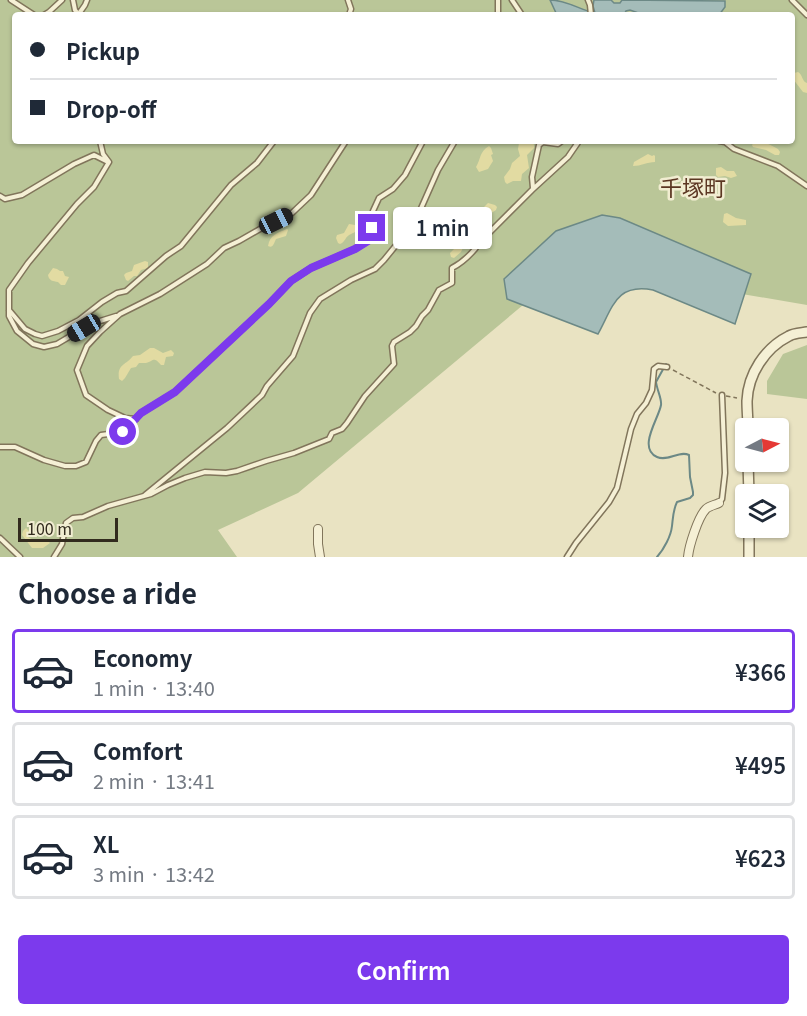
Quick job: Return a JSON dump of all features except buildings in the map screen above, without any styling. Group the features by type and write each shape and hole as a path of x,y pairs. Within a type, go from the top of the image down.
{"street":[{"path":"748,418 747,398 754,370 763,356 776,344 791,335 807,332"},
{"path":"688,557 690,543 704,512 719,503"},
{"path":"318,529 320,557"},
{"path":"749,538 749,557"}],"lane":[{"path":"11,0 29,12"},
{"path":"49,12 62,0"},
{"path":"792,0 807,15"},
{"path":"101,144 103,154 109,162"},
{"path":"9,310 25,329 42,336 80,320 102,302 117,293 126,291 181,246 231,185 257,163 272,144"},
{"path":"109,162 94,187 28,263 9,290 9,316 16,331 33,344 44,347 57,344 100,321 120,314 160,294 207,264 224,248 292,213 311,195 344,144"},
{"path":"0,447 15,447 44,460 65,466 76,466 86,462 101,435 123,432 141,413 175,392 291,281 311,268 355,249 371,239 373,212 379,198 393,189 405,176 421,144"},
{"path":"142,497 210,442 262,395 293,356 310,314 320,299 351,280 375,269 384,260 415,222 438,170 453,144"},
{"path":"533,188 532,177 541,144"},
{"path":"54,557 62,544 66,523 73,518 83,517 108,506 142,497 205,472 237,471 294,453 328,439 332,433 342,429 365,396 394,364 392,346 394,342 416,326 439,290 452,283 452,268 474,251 481,238 488,234 533,188 568,157 577,144"},
{"path":"728,144 734,149 778,166 807,186"},
{"path":"0,196 5,199 22,195 74,164 94,155 109,162"},
{"path":"120,314 87,346 77,370 86,395 124,418 136,419"},
{"path":"567,557 617,488 631,429 637,414 646,403 652,390 654,369 658,366 664,367"},
{"path":"719,503 722,499 725,473 722,395"},
{"path":"0,538 20,557"}],"path":[{"path":"664,367 722,395 737,398"}],"green space":[{"path":"0,0 807,0 807,305 571,265 298,493 218,530 237,557 0,557"},
{"path":"807,345 807,399 767,394 767,381 783,354"}],"sand":[{"path":"798,72 807,83 807,93 803,92 795,82 795,73"},
{"path":"519,144 534,145 527,155 529,168 522,174 521,181 507,184 504,177 512,163 520,156"},
{"path":"768,144 780,152 779,155 775,155 752,145"},
{"path":"489,146 493,154 491,155 493,161 488,169 479,172 476,167 482,153"},
{"path":"648,154 655,156 655,162 633,166 634,162"},
{"path":"721,167 727,171 734,171 737,176 718,177 716,168"},
{"path":"488,203 495,205 496,210 488,215 483,227 478,229 475,237 467,239 461,252 454,258 451,257 450,253 457,246 458,240 469,232"},
{"path":"724,214 746,220 746,225 728,226 723,222"},
{"path":"349,224 355,225 356,231 342,243 338,243 337,235 344,233"},
{"path":"287,229 286,236 276,239 272,246 268,246 272,237"},
{"path":"148,262 148,268 141,270 137,276 128,281 126,280 124,275 132,271 134,265"},
{"path":"53,268 63,271 65,276 69,277 65,285 49,278 48,275"},
{"path":"150,348 163,353 171,350 174,353 173,356 166,357 164,365 155,360 139,363 136,367 131,368 122,381 119,379 119,370 122,366 133,356 140,355"},
{"path":"26,528 29,531 29,538 42,542 47,540 50,543 43,548 32,548 22,535"}],"water":[{"path":"550,0 591,12 556,12"},
{"path":"594,0 611,0 614,3 620,3 622,0 725,1 725,7 721,12 595,12"},
{"path":"602,215 620,218 751,274 735,324 653,290 641,289 631,290 617,299 598,334 507,299 504,279 556,231"}],"waterway":[{"path":"657,557 670,534 677,502 693,495 689,455 681,454 661,458 651,453 649,447 649,440 661,405 656,382 666,364"}],"district":[{"name":"千塚町","path":"693,186"}],"route":[{"path":"123,432 141,413 175,392 291,281 311,268 355,249 371,239 372,228"}]}
